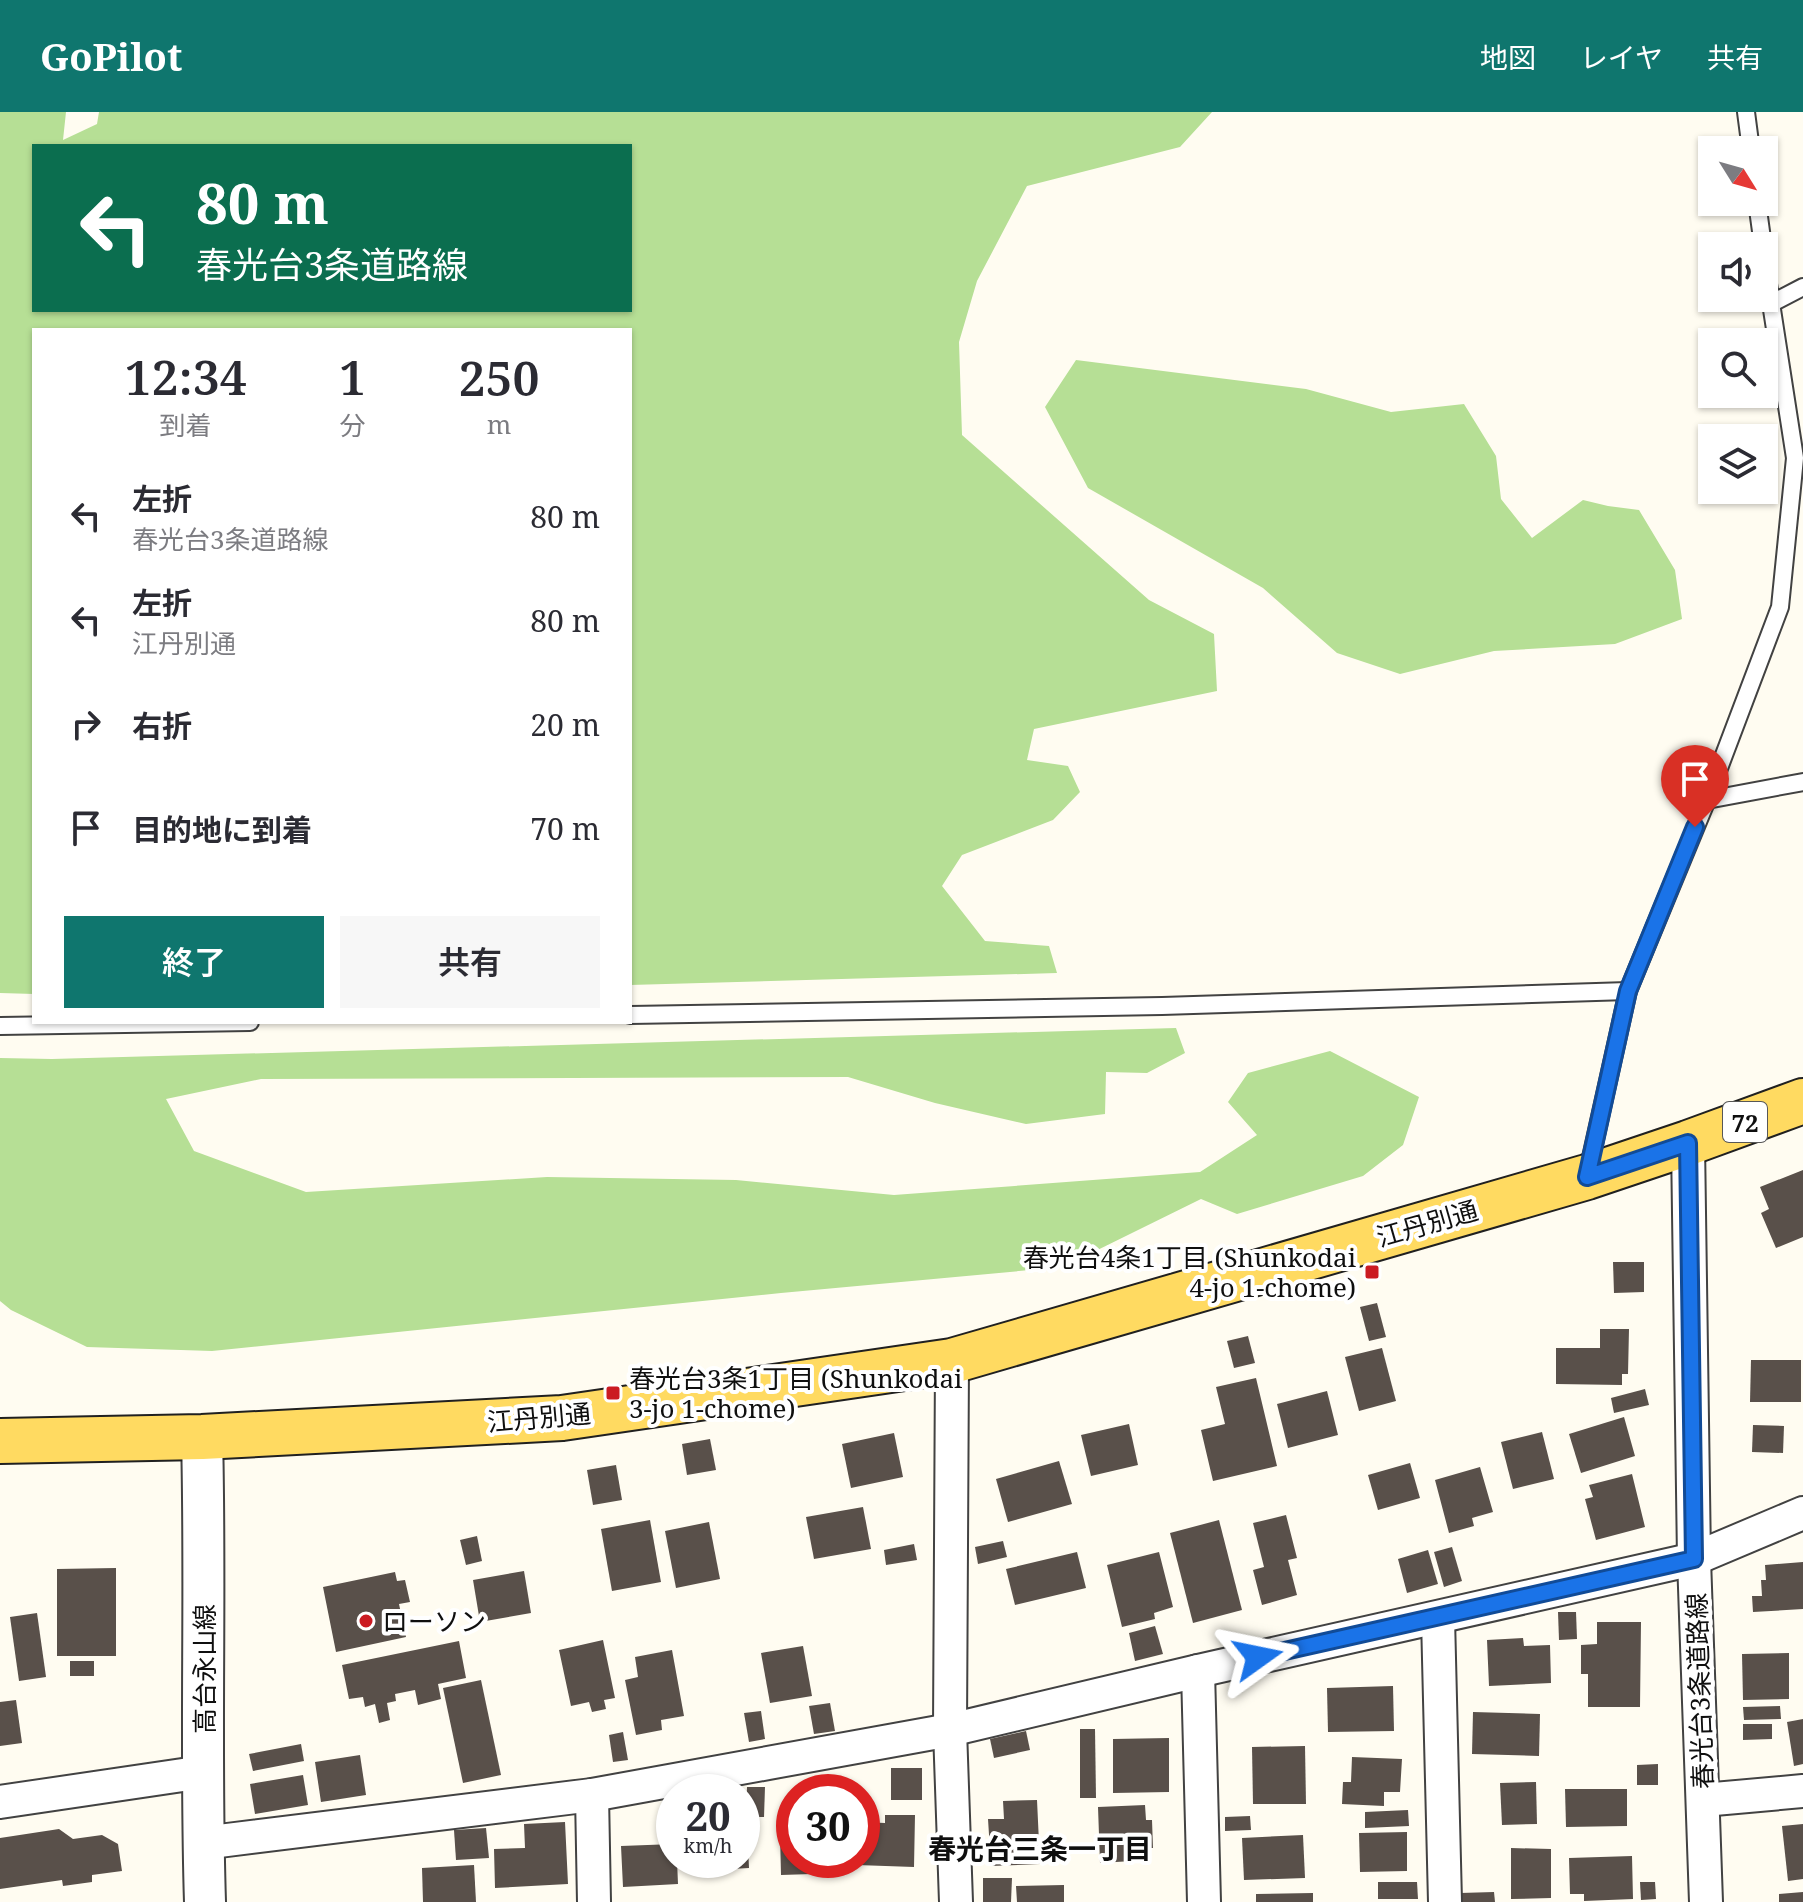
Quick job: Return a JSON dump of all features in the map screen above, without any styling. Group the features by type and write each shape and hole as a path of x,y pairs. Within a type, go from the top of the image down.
{"main road":[{"name":"江丹別通","path":"0,1441 202,1437 562,1418 952,1361 1587,1177 1803,1101"}],"street":[{"name":"春光台3条道路線","path":"1688,1143 1694,1559 1706,1902"},
{"path":"952,1361 950,1730 956,1902"},
{"name":"高台永山線","path":"202,1437 205,1902"},
{"path":"203,1843 592,1795 950,1730 1694,1559 1803,1513"},
{"path":"1438,1618 1445,1902"},
{"path":"1198,1671 1204,1902"},
{"path":"0,1802 203,1772"},
{"path":"1703,1800 1803,1791"},
{"path":"592,1795 594,1902"}],"lane":[{"path":"1746,112 1749,136"},
{"path":"1778,300 1803,287"},
{"path":"1587,1177 1628,991 1707,800 1780,607 1795,458 1771,312"},
{"path":"1707,800 1803,782"},
{"path":"632,1015 1162,1006 1628,991"},
{"path":"0,1026 125,1024"}],"green space":[{"path":"0,112 66,112 63,140 97,124 99,112 1212,112 1180,147 1027,186 977,281 959,342 962,435 1149,600 1214,634 1217,691 1034,729 1027,760 1068,766 1080,792 1053,820 962,855 942,886 985,941 1049,946 1057,973 632,985 632,328 32,328 32,994 0,993"},
{"path":"1076,360 1306,389 1391,412 1464,404 1496,456 1501,499 1532,538 1583,500 1639,510 1675,570 1682,619 1615,644 1494,651 1400,674 1337,653 1263,588 1088,488 1045,407"},
{"path":"1176,1028 1185,1053 1147,1073 1106,1072 1105,1114 1026,1124 935,1103 848,1077 261,1079 166,1099 194,1151 306,1192 547,1177 736,1180 894,1195 1200,1172 1257,1135 1228,1102 1248,1073 1330,1051 1419,1097 1403,1145 1363,1176 1237,1214 1201,1199 1063,1267 212,1351 87,1347 11,1310 0,1301 0,1058"}],"building":[{"path":"1803,1170 1803,1237 1776,1248 1761,1213 1769,1209 1760,1187"},
{"path":"1613,1262 1644,1262 1644,1292 1614,1293"},
{"path":"1377,1303 1386,1337 1369,1341 1360,1307"},
{"path":"1600,1329 1629,1329 1628,1374 1622,1374 1622,1385 1556,1384 1556,1348 1600,1348"},
{"path":"1248,1336 1255,1363 1234,1368 1227,1341"},
{"path":"1382,1348 1396,1401 1359,1411 1345,1357"},
{"path":"1751,1360 1801,1360 1801,1402 1750,1402"},
{"path":"1256,1378 1277,1466 1213,1481 1201,1430 1225,1424 1216,1387"},
{"path":"1645,1389 1649,1405 1614,1413 1611,1398"},
{"path":"1327,1391 1338,1435 1288,1448 1277,1404"},
{"path":"1624,1417 1635,1456 1581,1473 1569,1434"},
{"path":"1129,1424 1138,1465 1091,1476 1081,1435"},
{"path":"1753,1425 1784,1426 1783,1453 1752,1452"},
{"path":"1542,1432 1554,1479 1513,1489 1501,1442"},
{"path":"894,1433 903,1477 851,1488 842,1444"},
{"path":"710,1439 716,1470 687,1475 682,1444"},
{"path":"1059,1461 1072,1504 1008,1522 996,1479"},
{"path":"1410,1463 1420,1498 1378,1510 1368,1475"},
{"path":"616,1465 622,1500 593,1505 587,1470"},
{"path":"1480,1467 1493,1512 1472,1518 1474,1526 1449,1533 1435,1480"},
{"path":"1632,1474 1645,1527 1596,1540 1585,1499 1593,1497 1589,1485"},
{"path":"863,1507 871,1549 814,1559 806,1517"},
{"path":"1286,1515 1297,1558 1288,1560 1297,1595 1262,1605 1253,1570 1264,1567 1253,1523"},
{"path":"650,1520 661,1582 612,1591 601,1529"},
{"path":"1219,1520 1242,1610 1193,1623 1170,1533"},
{"path":"709,1522 720,1579 676,1588 665,1531"},
{"path":"477,1536 482,1561 466,1565 460,1540"},
{"path":"1003,1541 1007,1557 978,1564 975,1547"},
{"path":"914,1544 917,1560 886,1565 884,1550"},
{"path":"1452,1547 1462,1581 1444,1587 1434,1552"},
{"path":"1428,1550 1438,1584 1407,1593 1398,1559"},
{"path":"1077,1552 1086,1588 1015,1605 1006,1569"},
{"path":"1159,1552 1173,1607 1154,1613 1155,1619 1122,1627 1107,1565"},
{"path":"1803,1562 1803,1609 1753,1612 1752,1596 1762,1596 1761,1580 1766,1580 1765,1565"},
{"path":"116,1568 116,1656 57,1656 57,1569"},
{"path":"524,1571 531,1613 480,1622 473,1580"},
{"name":"ローソン","path":"395,1572 397,1581 405,1580 410,1602 399,1604 406,1637 336,1652 323,1587"},
{"path":"1558,1612 1576,1612 1577,1639 1559,1640"},
{"path":"37,1613 46,1677 19,1681 10,1617"},
{"path":"1597,1622 1641,1622 1640,1707 1588,1707 1588,1674 1581,1674 1581,1645 1597,1644"},
{"path":"1155,1626 1163,1654 1135,1661 1129,1633"},
{"path":"1523,1638 1524,1646 1550,1645 1551,1683 1489,1686 1487,1640"},
{"path":"603,1640 615,1698 604,1700 606,1709 592,1712 589,1702 571,1706 559,1650"},
{"path":"459,1641 466,1678 438,1684 441,1699 418,1705 415,1690 395,1694 396,1701 387,1703 390,1720 379,1723 375,1704 365,1707 363,1697 349,1699 342,1665"},
{"path":"803,1646 812,1696 770,1703 761,1653"},
{"path":"672,1650 684,1716 661,1720 662,1730 636,1735 625,1680 638,1677 635,1657"},
{"path":"1789,1653 1789,1699 1743,1700 1742,1654"},
{"path":"70,1661 94,1661 94,1676 70,1676"},
{"path":"481,1680 501,1775 463,1783 443,1688"},
{"path":"1393,1686 1394,1731 1328,1732 1327,1688"},
{"path":"16,1700 22,1743 0,1746 0,1702"},
{"path":"830,1703 835,1731 814,1734 809,1706"},
{"path":"1780,1706 1781,1719 1744,1720 1743,1707"},
{"path":"761,1711 765,1739 749,1742 744,1713"},
{"path":"1473,1712 1540,1714 1539,1756 1472,1754"},
{"path":"1803,1719 1803,1764 1794,1766 1787,1722"},
{"path":"1743,1724 1772,1724 1772,1739 1743,1740"},
{"path":"1080,1729 1095,1729 1096,1798 1080,1798"},
{"path":"1026,1731 1030,1750 994,1758 990,1739"},
{"path":"623,1732 628,1760 613,1762 609,1735"},
{"path":"1169,1738 1169,1792 1113,1793 1113,1739"},
{"path":"301,1744 304,1761 253,1771 249,1754"},
{"path":"1305,1746 1306,1804 1253,1804 1252,1747"},
{"path":"360,1755 366,1795 321,1802 315,1762"},
{"path":"1352,1757 1402,1759 1400,1792 1384,1792 1384,1806 1342,1804 1343,1782 1351,1782"},
{"path":"1658,1764 1658,1785 1637,1785 1637,1765"},
{"path":"891,1768 922,1768 922,1800 891,1800"},
{"path":"303,1775 308,1805 255,1814 250,1784"},
{"path":"1536,1782 1537,1824 1502,1825 1500,1783"},
{"path":"760,1787 765,1787 764,1817 760,1817"},
{"path":"1565,1789 1627,1789 1627,1826 1566,1827"},
{"path":"1037,1800 1040,1864 991,1866 988,1819 1004,1819 1003,1801"},
{"path":"1145,1805 1146,1820 1152,1820 1153,1848 1147,1848 1148,1860 1100,1863 1098,1807"},
{"path":"1408,1810 1409,1826 1365,1828 1365,1812"},
{"path":"885,1815 915,1815 914,1867 880,1866 880,1823 885,1823"},
{"path":"1250,1816 1251,1830 1225,1831 1225,1817"},
{"path":"565,1822 568,1884 495,1888 494,1849 525,1848 524,1824"},
{"path":"1803,1824 1803,1879 1788,1881 1782,1826"},
{"path":"486,1828 489,1858 456,1860 454,1830"},
{"path":"59,1829 73,1839 102,1835 118,1844 122,1871 92,1875 92,1882 63,1886 62,1880 0,1889 0,1838"},
{"path":"1407,1832 1407,1871 1360,1872 1359,1833"},
{"path":"1303,1835 1305,1878 1244,1880 1242,1838"},
{"path":"656,1845 656,1878 678,1878 678,1884 623,1887 621,1846"},
{"path":"1511,1848 1551,1849 1551,1898 1511,1899"},
{"path":"1632,1856 1633,1899 1584,1901 1584,1894 1570,1894 1569,1858"},
{"path":"474,1865 476,1902 423,1902 422,1868"},
{"path":"983,1878 1012,1878 1011,1902 983,1902"},
{"path":"1378,1882 1417,1882 1418,1899 1378,1899"},
{"path":"1640,1882 1655,1882 1656,1899 1641,1900"},
{"path":"1064,1885 1064,1902 1017,1902 1016,1886"},
{"path":"1494,1892 1495,1902 1460,1902 1460,1893"},
{"path":"1803,1892 1803,1902 1779,1902 1779,1894"},
{"path":"1313,1893 1313,1902 1256,1902 1256,1894"}],"place":[{"name":"春光台4条1丁目 (Shunkodai 4-jo 1-chome)","path":"1372,1272"},
{"name":"春光台3条1丁目 (Shunkodai 3-jo 1-chome)","path":"613,1393"},
{"name":"ローソン","path":"366,1621"}],"district":[{"name":"春光台三条一丁目","path":"1040,1848"}],"route":[{"path":"1258,1657 1694,1559 1688,1143 1587,1177 1628,991 1695,827"}]}
